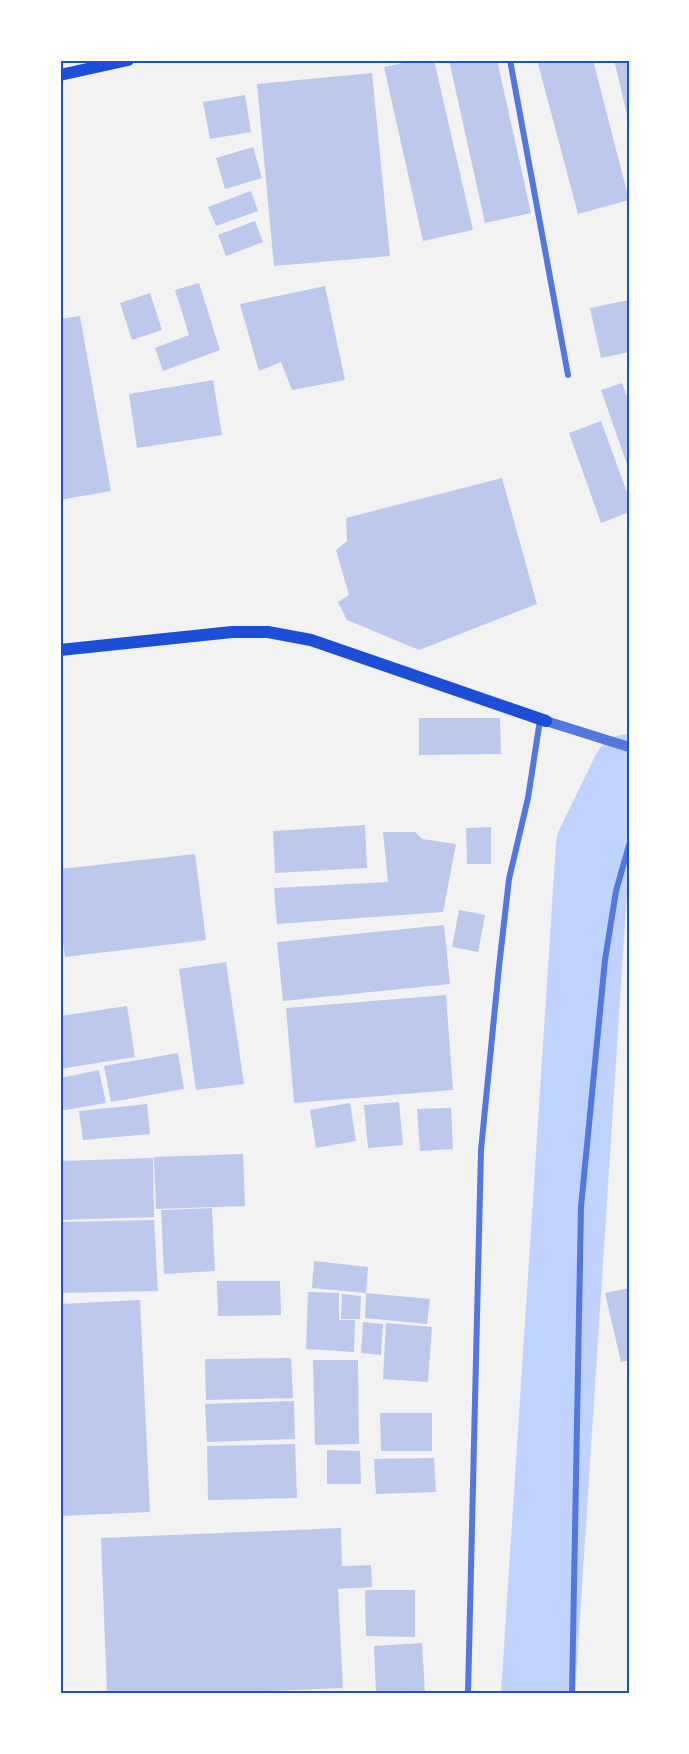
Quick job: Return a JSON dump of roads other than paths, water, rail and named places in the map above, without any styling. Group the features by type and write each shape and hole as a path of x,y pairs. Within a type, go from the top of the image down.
{"main road":[{"path":"60,75 128,60"},
{"path":"60,650 232,632 268,632 311,640 543,720"}],"street":[{"path":"510,60 568,375"},
{"path":"468,1694 481,1150 509,879 543,720 629,747"},
{"path":"572,1694 581,1208 605,960 616,891 629,845"}],"waterway":[{"path":"538,1694 593,845 629,771"}]}
